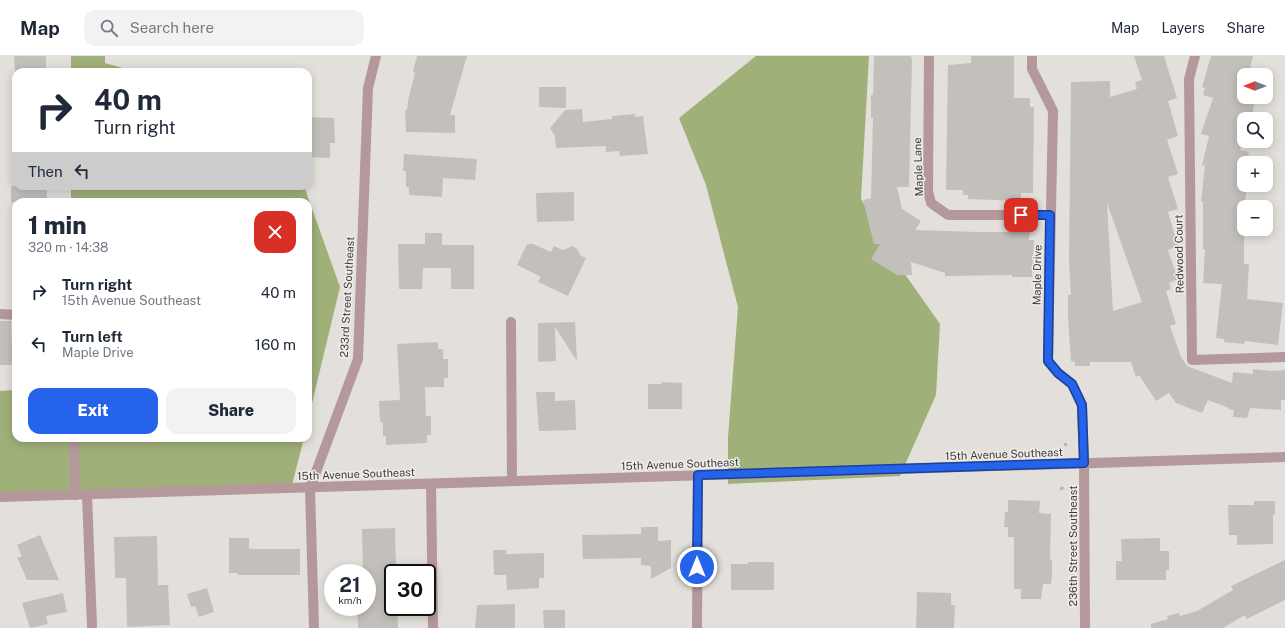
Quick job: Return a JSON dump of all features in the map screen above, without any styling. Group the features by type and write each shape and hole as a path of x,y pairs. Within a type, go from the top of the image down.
{"street":[{"name":"233rd Street Southeast","path":"314,628 310,488 358,359 368,88 376,56"},
{"name":"Maple Lane","path":"929,56 928,191 931,203 948,215 1050,215"},
{"name":"Maple Drive","path":"1032,56 1032,69 1043,88 1053,111 1048,361 1058,373 1072,384 1082,405 1084,463"},
{"name":"Redwood Court","path":"1195,56 1189,79 1192,360 1285,357"},
{"path":"0,314 12,315"},
{"path":"511,322 512,481"},
{"path":"74,442 76,495"},
{"name":"15th Avenue Southeast","path":"0,497 1285,457"},
{"name":"236th Street Southeast","path":"1084,463 1085,628"},
{"path":"697,628 698,475"},
{"path":"431,484 434,628"},
{"path":"87,495 92,626"}],"green space":[{"path":"71,56 105,56 105,63 123,68 71,68"},
{"path":"756,56 869,56 861,199 902,270 940,324 936,395 900,476 728,484 728,437 738,307 706,185 679,118"},
{"path":"71,190 305,190 308,198 71,198"},
{"path":"312,208 340,287 312,403"},
{"path":"12,390 12,442 303,442 292,485 0,496 0,391"}],"building":[{"path":"14,56 46,56 46,68 15,68"},
{"path":"417,56 467,56 450,115 455,115 455,133 406,132 405,110 407,110"},
{"path":"874,56 911,56 912,60 909,187 897,187 902,209 921,221 915,230 1030,232 1029,240 1034,240 1032,277 1012,277 1012,275 945,276 945,273 911,262 912,275 897,275 871,259 880,244 874,244 863,200 871,198 873,118 871,118 871,95 873,95"},
{"path":"971,56 1014,56 1014,98 1030,98 1030,107 1034,107 1033,193 1021,193 1020,201 968,199 968,195 963,195 963,190 946,190 948,65 971,63"},
{"path":"1134,56 1164,56 1177,98 1168,101 1178,136 1167,140 1178,174 1168,177 1178,209 1168,212 1178,246 1168,250 1178,279 1169,283 1171,289 1166,291 1176,324 1170,326 1181,357 1187,366 1232,383 1233,372 1253,374 1253,369 1272,371 1285,370 1285,400 1281,400 1281,410 1250,408 1247,418 1233,417 1234,410 1228,409 1229,408 1208,400 1202,413 1176,403 1169,393 1156,401 1139,375 1136,377 1131,362 1090,362 1090,366 1075,366 1075,362 1071,361 1068,295 1071,295 1069,260 1071,82 1110,81 1110,97 1137,89 1135,82 1142,80","holes":["1107,203 1142,302 1113,311"]},
{"path":"1211,56 1253,56 1250,68 1237,68 1237,104 1254,104 1253,112 1237,112 1237,148 1249,152 1248,156 1237,156 1237,192 1246,192 1245,200 1237,200 1237,236 1244,236 1244,264 1249,264 1247,299 1283,303 1278,345 1245,341 1244,344 1224,342 1224,339 1216,338 1222,284 1203,283 1205,249 1203,249 1203,201 1201,202 1205,165 1202,166 1209,136 1201,134 1213,98 1203,95 1205,88 1202,87"},
{"path":"539,87 566,87 566,108 539,107"},
{"path":"582,109 583,122 612,119 612,116 635,114 635,117 643,116 648,154 620,156 619,151 606,152 606,146 556,148 555,136 550,128 565,110"},
{"path":"312,117 334,118 335,143 330,143 330,158 312,157"},
{"path":"404,154 477,159 475,180 443,178 442,197 409,195 409,187 406,187 406,171 403,171"},
{"path":"11,186 12,190 47,190 47,198 12,198 11,202"},
{"path":"574,192 574,221 537,222 536,193"},
{"path":"425,233 442,233 442,245 474,245 474,289 451,289 451,268 423,268 422,289 399,289 398,244 425,244"},
{"path":"527,244 533,244 551,252 554,246 563,250 573,246 577,249 581,256 586,258 568,296 538,282 541,277 517,265"},
{"path":"0,321 11,321 12,365 0,365"},
{"path":"575,322 577,361 555,327 556,361 538,362 538,323"},
{"path":"438,342 438,349 443,349 443,359 448,359 448,378 444,378 444,387 425,387 426,416 431,416 431,435 427,435 427,443 386,445 386,436 383,436 383,423 380,421 379,401 400,400 397,344"},
{"path":"662,382 682,383 682,409 648,409 648,384 662,384"},
{"path":"536,392 555,392 555,401 575,400 576,430 539,431"},
{"path":"1008,500 1040,501 1039,513 1051,514 1051,584 1043,584 1041,599 1021,599 1021,589 1014,589 1014,537 1008,537 1008,527 1004,527 1005,512 1008,512"},
{"path":"1254,501 1275,501 1275,514 1273,514 1273,544 1237,545 1237,535 1229,535 1228,505 1254,505"},
{"path":"641,527 658,527 658,541 671,540 671,568 651,579 651,566 641,565 641,558 583,559 582,535 641,534"},
{"path":"395,528 396,564 384,564 384,616 397,616 398,628 358,628 357,616 376,616 376,564 363,564 362,529"},
{"path":"40,535 59,580 27,580 17,557 22,557 17,545"},
{"path":"157,536 158,585 168,585 170,625 127,627 126,578 115,578 114,537"},
{"path":"229,538 249,538 249,549 300,549 300,575 238,575 238,573 229,573"},
{"path":"1160,538 1160,551 1169,551 1169,570 1166,570 1166,580 1116,580 1116,561 1122,561 1121,539"},
{"path":"493,550 506,550 506,554 544,553 544,578 539,578 539,588 507,590 506,575 494,575"},
{"path":"1285,560 1285,600 1247,619 1245,615 1223,628 1151,628 1151,624 1168,619 1167,616 1179,613 1180,616 1197,611 1233,590 1231,586"},
{"path":"748,562 774,562 774,590 731,590 731,564 748,564"},
{"path":"207,588 214,612 199,617 195,606 191,607 187,594"},
{"path":"917,592 951,593 951,605 955,605 954,628 916,628"},
{"path":"63,593 67,612 46,616 48,624 30,628 22,603"},
{"path":"515,604 515,628 475,628 477,605"},
{"path":"543,610 565,610 565,628 544,628"}],"route":[{"path":"697,567 698,475 1084,463 1082,405 1072,384 1058,373 1048,361 1050,215 1021,215"}]}
